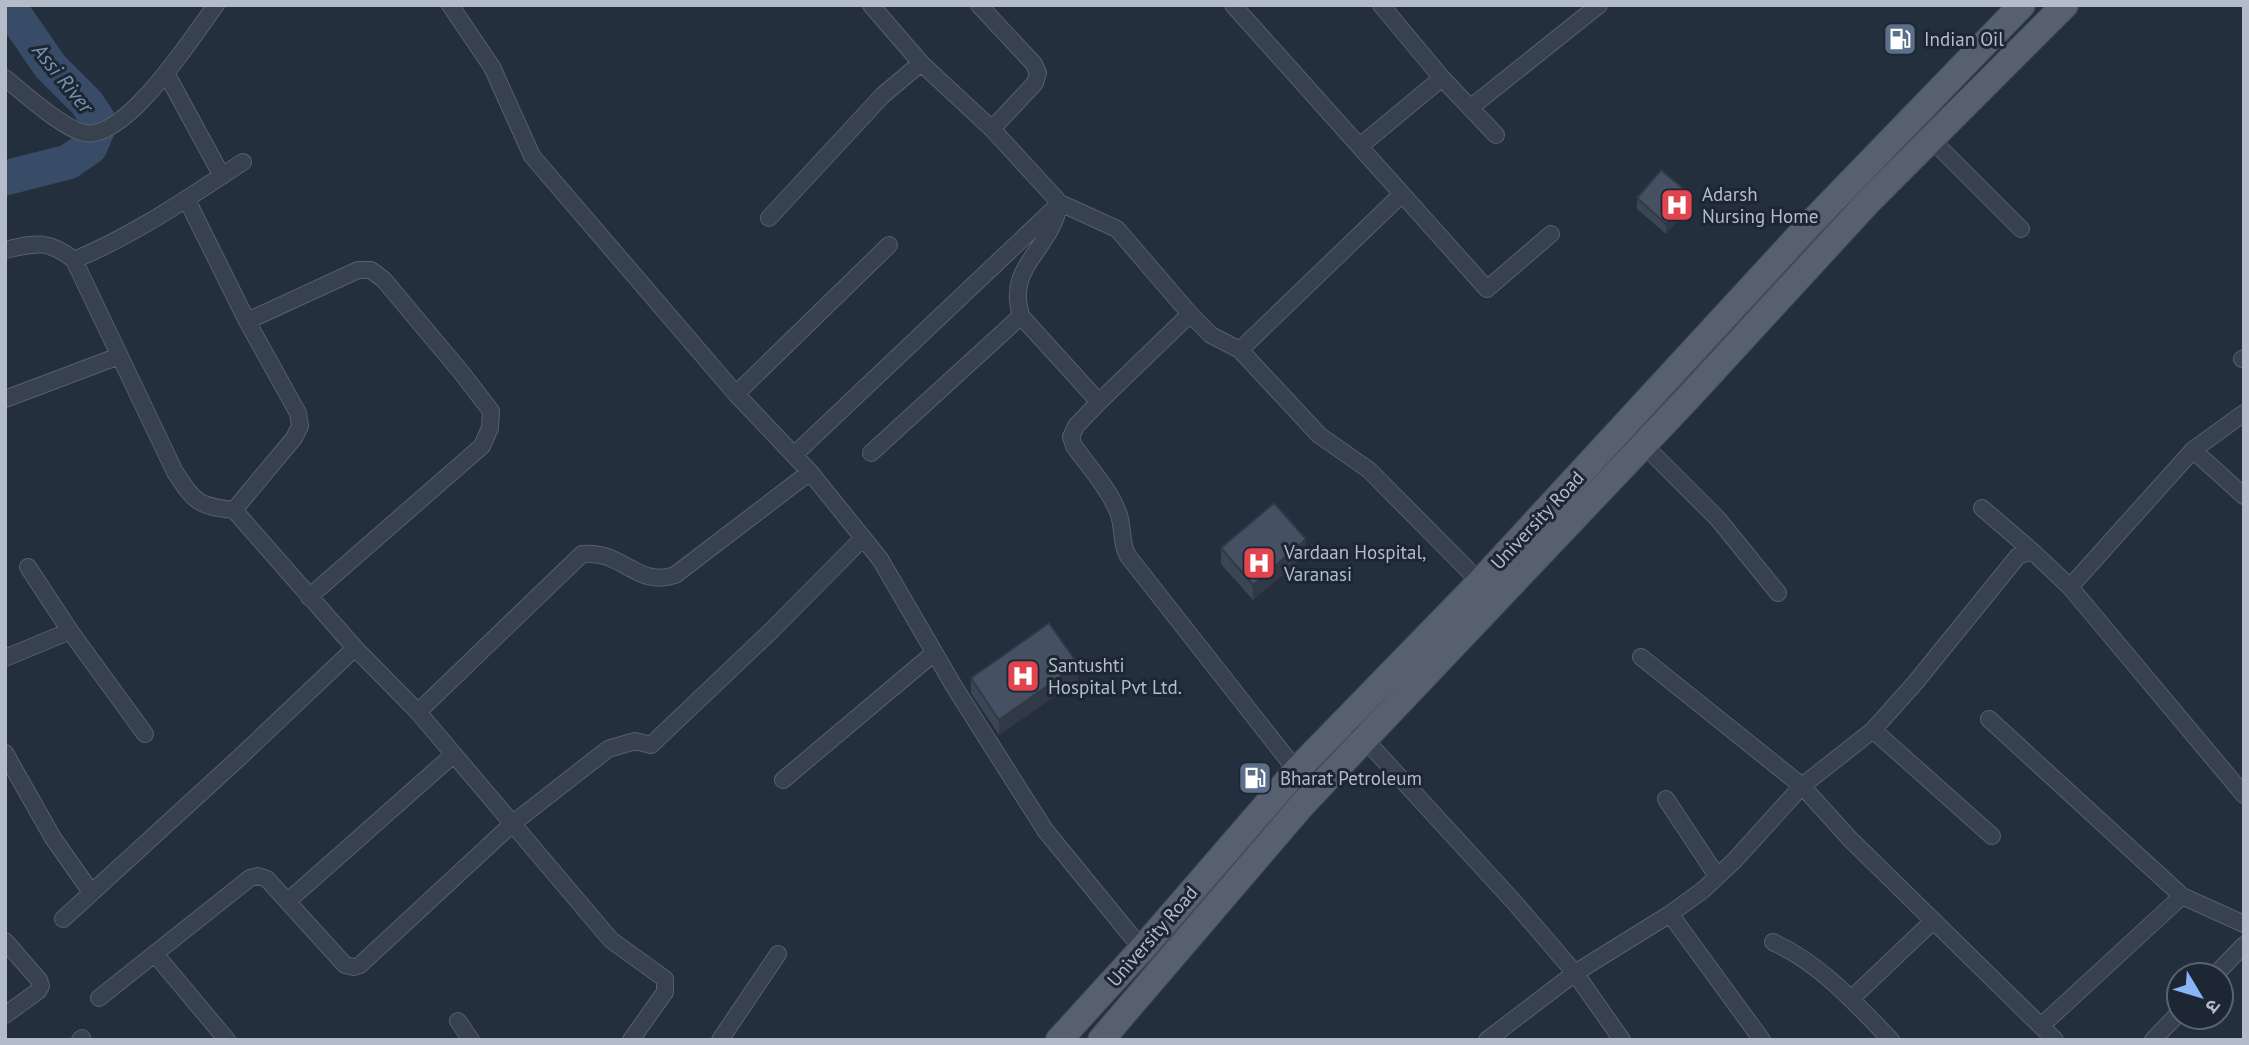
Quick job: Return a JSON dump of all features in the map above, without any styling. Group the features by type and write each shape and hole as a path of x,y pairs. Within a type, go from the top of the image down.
{"main road":[{"path":"1101,1040 1314,793 1364,739 1644,445 1868,201 2065,5"},
{"name":"University Road","path":"1059,1040 1142,949 1296,771 1480,582 1810,224 2019,6"}],"street":[{"path":"5,78 71,129 95,132 123,119 154,88 216,5"},
{"path":"450,5 492,67 532,156 736,394 810,472 880,559 934,653 1045,830 1142,949"},
{"path":"871,5 921,63 992,129 1060,203 1117,229 1211,335 1240,350 1320,435 1369,470 1480,582"},
{"path":"979,5 1034,64 1038,73 1035,83 992,129"},
{"path":"1233,5 1487,289 1551,234"},
{"path":"1381,5 1442,78 1496,135"},
{"path":"1469,108 1599,5"},
{"path":"769,218 883,95 921,63"},
{"path":"166,73 222,176"},
{"path":"1360,146 1442,78"},
{"path":"1931,139 2021,229"},
{"path":"74,260 96,251 187,200 243,162"},
{"path":"1240,350 1402,194"},
{"path":"187,200 247,321 298,413 300,426 294,438 233,510"},
{"path":"794,455 1060,203"},
{"path":"1060,203 1053,224 1024,267 1018,306 1021,316 1098,402"},
{"path":"5,250 41,243 59,248 74,260 176,472 191,497 212,507 233,510 355,648 418,712 611,940 665,979 665,992 631,1040"},
{"path":"736,394 889,245"},
{"path":"247,321 358,270 371,270 384,279 491,411 491,428 481,446 309,597"},
{"path":"1190,314 1098,402 1076,426 1071,437 1074,446 1115,504 1120,516 1122,546 1314,793"},
{"path":"871,453 1021,316"},
{"path":"5,399 119,356"},
{"path":"2070,587 2193,450 2244,413"},
{"path":"1644,445 1718,519 1778,593"},
{"path":"2193,450 2244,496"},
{"path":"418,712 582,554 609,555 648,578 663,579 675,575 810,472"},
{"path":"1982,508 2070,587 2244,795"},
{"path":"99,998 254,876 267,879 345,965 360,965 512,824 608,749 635,741 651,745 772,630 863,538"},
{"path":"1487,1040 1574,973 1670,914 1734,861 1802,786 1873,730 2018,556 2032,551"},
{"path":"28,567 70,631 145,734"},
{"path":"5,658 70,631"},
{"path":"63,919 355,648"},
{"path":"783,780 934,653"},
{"path":"1641,657 1802,786 1850,839 2055,1040"},
{"path":"1347,718 1516,903 1574,973 1622,1040"},
{"path":"1989,719 2182,896 2244,924"},
{"path":"1873,730 1992,836"},
{"path":"5,753 53,838 91,892"},
{"path":"288,901 453,755"},
{"path":"1667,799 1717,876"},
{"path":"2041,1026 2182,896"},
{"path":"1670,914 1762,1040"},
{"path":"1851,999 1933,921"},
{"path":"5,941 39,980 41,986 5,1015"},
{"path":"1773,943 1796,953 1834,983 1891,1040"},
{"path":"2228,961 2244,944"},
{"path":"155,954 227,1040"},
{"path":"720,1040 778,954"},
{"path":"458,1021 471,1040"}],"building":[{"path":"1661,170 1691,195 1666,224 1637,198"},
{"path":"1274,503 1306,539 1253,585 1221,548"},
{"path":"1049,623 1078,664 999,720 971,678"}],"waterway":[{"name":"Assi River","path":"5,178 68,162 90,147 100,123 87,103 50,66 8,5"}],"place":[{"name":"Indian Oil","path":"1900,39"},
{"name":"Adarsh Nursing Home","path":"1677,205"},
{"name":"Vardaan Hospital, Varanasi","path":"1259,563"},
{"name":"Santushti Hospital Pvt Ltd.","path":"1023,676"},
{"name":"Bharat Petroleum","path":"1255,778"}]}
